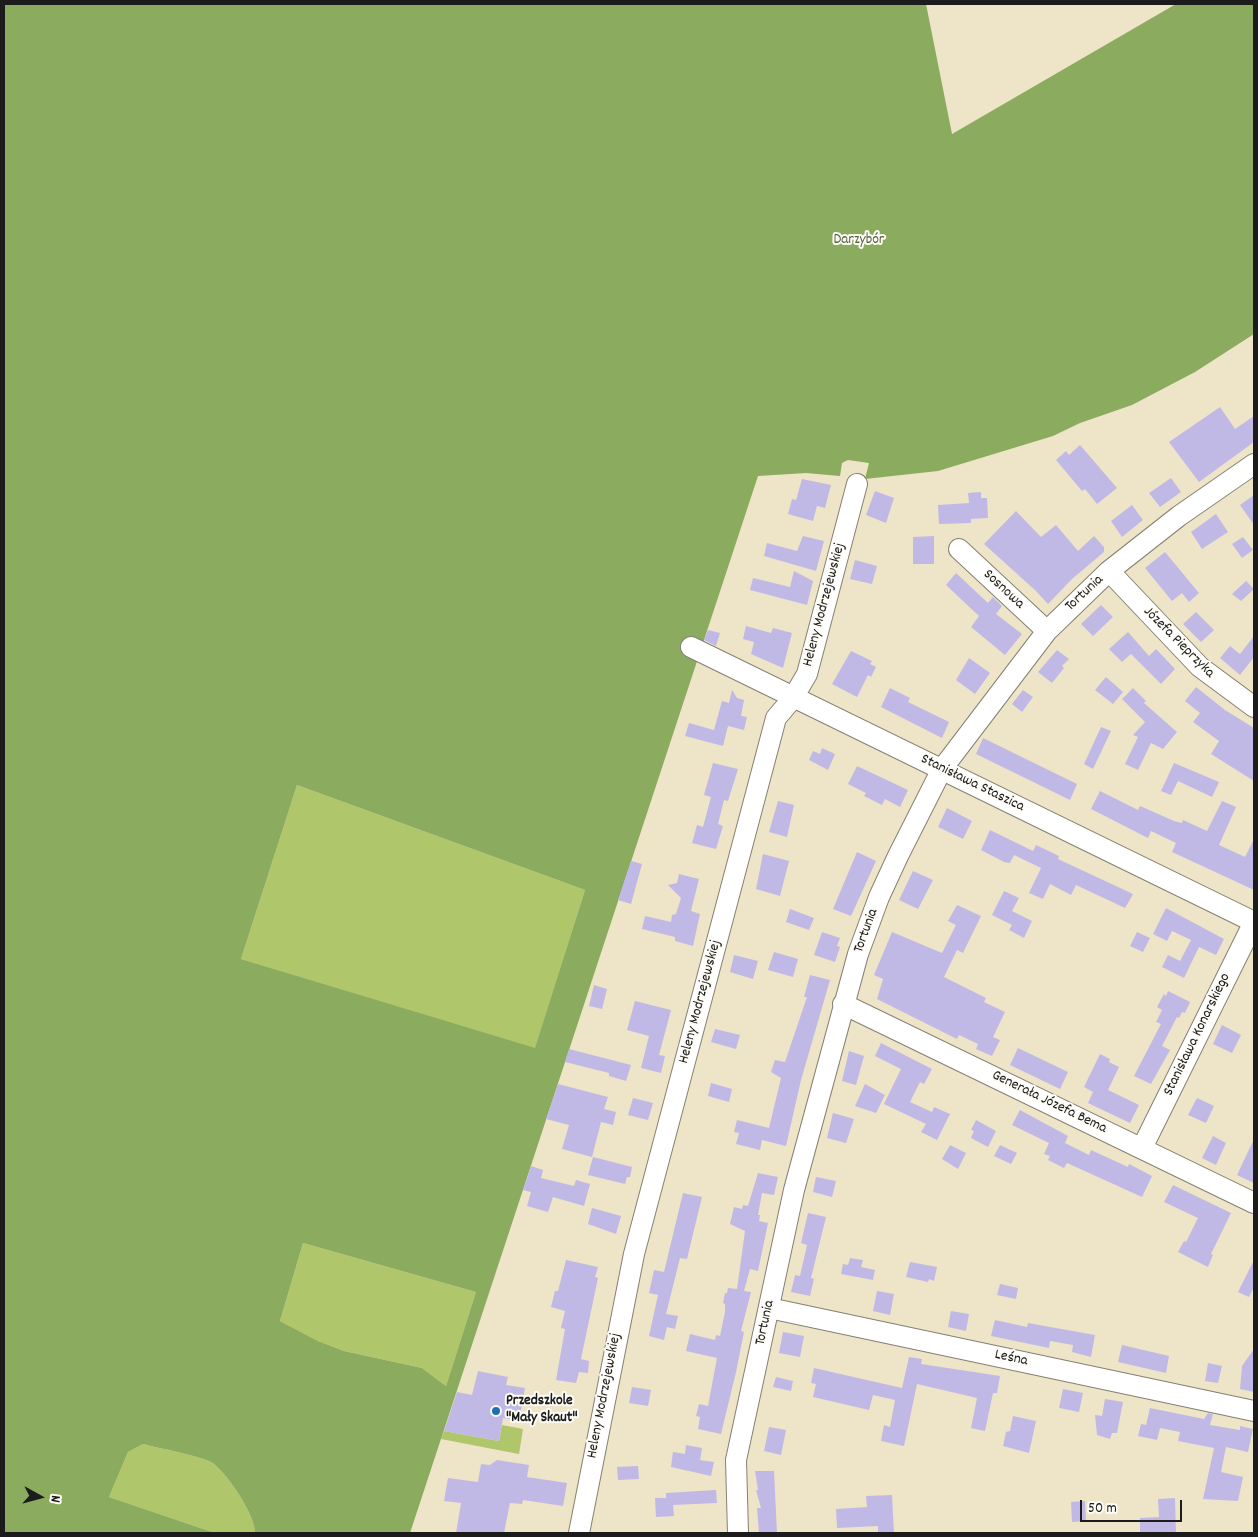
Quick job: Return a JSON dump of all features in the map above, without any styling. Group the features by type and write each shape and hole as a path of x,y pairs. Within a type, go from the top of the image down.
{"street":[{"name":"Tortunia","path":"738,1533 736,1460 799,1171 843,1004 858,954 879,896 942,769 1047,631 1109,571 1180,516 1254,464"},
{"name":"Heleny Modrzejewskiej","path":"579,1533 634,1254 776,718 793,698 807,674 858,484"},
{"name":"Sosnowa","path":"959,549 1047,631"},
{"name":"Józefa Pieprzyka","path":"1109,571 1200,667 1254,707"},
{"name":"Stanisława Staszica","path":"691,647 1254,922"},
{"name":"Stanisława Konarskiego","path":"1142,1148 1254,922"},
{"name":"Generała Józefa Bema","path":"843,1004 1254,1203"},
{"name":"Leśna","path":"769,1308 1254,1410"}],"green space":[{"name":"Darzybór","path":"4,4 926,4 952,134 1176,4 1254,4 1254,334 1195,372 1132,405 1080,423 1053,436 938,471 865,479 869,463 848,460 842,463 840,476 806,473 758,476 410,1533 255,1533 251,1516 239,1494 224,1474 211,1462 198,1457 143,1444 128,1452 109,1497 215,1533 4,1533","holes":["297,785 585,890 535,1048 241,959","303,1243 476,1292 446,1386 422,1368 344,1351 318,1341 280,1321"]},
{"path":"297,785 585,890 535,1049 241,959"},
{"path":"303,1243 476,1292 446,1386 422,1368 344,1351 318,1341 280,1321"},
{"path":"502,1425 523,1429 519,1454 441,1439 444,1431 499,1441"},
{"path":"143,1444 198,1457 211,1462 224,1474 239,1494 251,1516 255,1533 215,1533 109,1497 128,1452"}],"building":[{"path":"1220,407 1235,429 1254,416 1254,442 1199,482 1169,442"},
{"path":"1080,445 1117,488 1097,504 1085,489 1082,491 1056,460 1066,451 1069,455"},
{"path":"1171,478 1181,492 1160,507 1149,493"},
{"path":"802,479 831,485 825,508 817,506 813,521 788,514 792,499 796,500"},
{"path":"875,491 894,498 886,523 866,515"},
{"path":"981,492 981,498 987,498 988,518 971,519 971,523 939,524 938,505 969,503 968,493"},
{"path":"1254,495 1254,525 1240,505"},
{"path":"1132,505 1143,520 1122,537 1111,521"},
{"path":"1016,511 1041,537 1056,525 1078,551 1094,536 1104,547 1104,552 1072,579 1048,604 984,544"},
{"path":"1216,514 1228,532 1202,549 1191,532"},
{"path":"803,536 824,541 816,571 764,556 767,543 797,551"},
{"path":"934,536 934,564 913,564 913,537"},
{"path":"1243,537 1253,550 1242,558 1232,544"},
{"path":"1165,552 1199,593 1189,602 1182,593 1172,601 1145,568"},
{"path":"855,560 877,566 872,584 850,579"},
{"path":"794,571 813,581 807,605 750,590 753,578 790,587"},
{"path":"956,573 988,603 993,597 1002,606 996,614 1022,634 1005,655 971,627 979,616 946,585"},
{"path":"1246,581 1254,589 1241,601 1232,594"},
{"path":"1101,605 1113,617 1093,636 1081,624"},
{"path":"1196,612 1214,630 1201,642 1183,624"},
{"path":"746,626 771,633 773,628 792,633 783,668 751,654 754,642 743,639"},
{"path":"708,630 720,633 716,646 704,640"},
{"path":"1128,632 1149,656 1156,649 1175,669 1161,684 1131,654 1122,662 1109,649"},
{"path":"1254,636 1254,657 1240,675 1220,658 1230,646 1240,654"},
{"path":"1057,650 1069,659 1062,666 1064,668 1052,683 1038,672"},
{"path":"851,651 872,661 870,664 876,667 871,677 868,675 857,697 832,684"},
{"path":"969,658 990,673 975,694 956,680"},
{"path":"1106,677 1123,692 1113,704 1095,690"},
{"path":"1196,687 1225,710 1254,728 1254,781 1211,754 1219,741 1193,722 1200,713 1185,701"},
{"path":"890,688 910,698 908,702 949,722 942,738 881,707"},
{"path":"1133,688 1146,701 1144,703 1177,732 1163,749 1151,743 1138,770 1125,764 1138,737 1133,735 1145,722 1122,699"},
{"path":"732,690 737,698 744,700 741,716 747,717 744,730 728,726 723,746 685,736 689,723 714,730 722,701 729,703"},
{"path":"1023,690 1033,697 1022,712 1012,704"},
{"path":"1101,727 1111,731 1093,769 1084,764"},
{"path":"983,738 1077,784 1070,800 976,754"},
{"path":"822,748 835,754 828,770 809,760 813,751 820,754"},
{"path":"713,763 738,769 728,801 724,800 718,824 723,826 716,849 692,843 697,825 703,827 711,797 704,795"},
{"path":"1174,763 1219,782 1212,797 1178,781 1171,795 1161,791"},
{"path":"857,766 908,790 900,807 885,799 882,805 864,796 866,793 848,784"},
{"path":"1100,791 1138,810 1140,806 1174,821 1182,823 1183,820 1207,831 1222,801 1236,807 1219,845 1245,857 1254,839 1254,890 1172,852 1176,843 1151,831 1148,838 1091,809"},
{"path":"778,801 794,805 787,837 769,832"},
{"path":"947,808 972,821 963,839 938,827"},
{"path":"990,830 1033,851 1036,845 1059,856 1058,859 1133,894 1125,908 1076,885 1071,895 1050,884 1043,899 1029,893 1041,868 1014,855 1010,863 1004,862 981,850"},
{"path":"857,852 876,861 851,916 833,909"},
{"path":"763,854 789,861 780,896 756,889"},
{"path":"631,861 642,864 631,904 618,900"},
{"path":"913,871 933,880 918,909 899,900"},
{"path":"679,874 699,879 691,911 700,914 693,946 675,941 675,937 642,929 645,916 671,922 672,915 676,914 681,898 668,885 677,883"},
{"path":"1004,891 1019,898 1012,911 1032,921 1024,938 1009,930 1012,925 992,915"},
{"path":"957,905 981,916 963,953 957,950 944,977 986,998 984,1002 1005,1012 993,1037 1000,1040 992,1056 976,1049 978,1044 959,1035 957,1039 877,999 883,979 874,975 892,932 942,953 956,925 948,921"},
{"path":"1166,908 1224,939 1216,955 1199,947 1184,978 1162,967 1168,955 1180,961 1191,940 1172,931 1167,941 1153,934"},
{"path":"790,909 814,918 809,930 786,922"},
{"path":"822,932 840,938 837,946 840,947 835,962 814,955"},
{"path":"1137,932 1150,938 1143,952 1130,946"},
{"path":"774,952 798,959 793,977 768,970"},
{"path":"734,955 758,961 753,979 730,972"},
{"path":"810,975 830,980 801,1080 786,1146 762,1140 760,1150 736,1144 739,1133 734,1132 737,1120 769,1128 781,1078 771,1072 775,1060 785,1062 807,997 804,997"},
{"path":"594,985 607,989 602,1009 589,1006"},
{"path":"1168,991 1190,1002 1185,1013 1182,1012 1179,1018 1177,1017 1162,1046 1170,1050 1151,1084 1134,1076 1161,1024 1156,1022 1162,1010 1157,1007 1164,994 1166,996"},
{"path":"635,1001 671,1010 659,1055 665,1056 661,1073 641,1068 649,1036 627,1030"},
{"path":"1222,1025 1241,1035 1232,1053 1213,1044"},
{"path":"715,1029 740,1035 736,1049 711,1042"},
{"path":"881,1043 932,1069 924,1084 920,1082 910,1102 932,1112 934,1107 950,1114 937,1140 921,1132 926,1124 884,1104 901,1069 875,1056"},
{"path":"1018,1048 1068,1072 1060,1089 1010,1065"},
{"path":"569,1049 631,1065 626,1081 609,1076 609,1073 565,1062"},
{"path":"849,1051 864,1056 856,1085 842,1081"},
{"path":"1100,1054 1110,1059 1109,1062 1119,1067 1108,1090 1139,1105 1130,1123 1088,1103 1093,1092 1084,1087"},
{"path":"711,1083 732,1089 729,1102 708,1096"},
{"path":"558,1084 608,1097 604,1109 616,1112 613,1125 601,1122 592,1157 562,1149 569,1125 546,1119"},
{"path":"865,1084 885,1095 876,1113 855,1106"},
{"path":"633,1098 653,1103 648,1120 628,1115"},
{"path":"1197,1098 1214,1106 1206,1123 1188,1115"},
{"path":"1020,1110 1068,1136 1065,1143 1089,1155 1091,1150 1128,1167 1129,1164 1152,1176 1142,1197 1067,1163 1064,1168 1048,1160 1050,1156 1044,1154 1049,1143 1012,1125"},
{"path":"833,1113 854,1119 846,1143 827,1138"},
{"path":"976,1120 996,1131 988,1147 971,1138 974,1131 971,1130"},
{"path":"1213,1136 1226,1143 1216,1165 1202,1158"},
{"path":"1254,1139 1254,1183 1237,1175"},
{"path":"950,1145 966,1153 958,1169 942,1159"},
{"path":"1000,1145 1017,1153 1011,1164 994,1156"},
{"path":"593,1157 632,1167 630,1177 627,1177 625,1184 588,1175"},
{"path":"531,1166 543,1170 541,1178 574,1186 576,1180 590,1184 584,1206 553,1197 548,1212 527,1206 531,1192 523,1190"},
{"path":"758,1173 778,1177 774,1195 762,1193 758,1215 760,1215 759,1221 768,1223 758,1271 750,1269 744,1291 751,1292 741,1331 744,1332 736,1372 721,1434 698,1429 700,1417 696,1416 699,1404 708,1406 717,1358 686,1351 690,1334 715,1340 716,1335 720,1336 725,1312 725,1304 723,1303 725,1293 727,1293 728,1288 737,1289 745,1231 730,1224 734,1207 742,1209 743,1205 748,1206"},
{"path":"816,1177 836,1181 832,1197 813,1192"},
{"path":"1173,1185 1231,1213 1211,1254 1213,1255 1208,1267 1178,1252 1184,1241 1186,1242 1198,1218 1164,1202"},
{"path":"683,1193 702,1197 687,1259 680,1258 666,1314 678,1316 675,1329 667,1327 664,1340 649,1336 658,1295 649,1293 654,1270 664,1272"},
{"path":"592,1208 621,1216 616,1234 588,1224"},
{"path":"808,1213 826,1217 811,1278 814,1279 810,1296 791,1292 795,1275 800,1276 807,1245 801,1243"},
{"path":"850,1258 863,1260 861,1267 875,1270 873,1280 841,1274 843,1264 848,1265"},
{"path":"566,1260 598,1267 595,1277 598,1278 581,1359 589,1361 588,1373 579,1372 576,1383 556,1380 565,1329 561,1328 565,1311 551,1307 555,1291 558,1291"},
{"path":"1254,1260 1254,1287 1249,1297 1238,1292"},
{"path":"910,1262 937,1267 934,1281 929,1279 928,1282 906,1277"},
{"path":"1000,1284 1018,1288 1016,1299 997,1295"},
{"path":"877,1291 894,1294 890,1315 873,1311"},
{"path":"951,1311 969,1314 966,1331 948,1327"},
{"path":"995,1320 1027,1327 1028,1323 1095,1335 1091,1357 1072,1352 1073,1345 1050,1341 1049,1348 991,1336"},
{"path":"783,1332 804,1336 800,1357 779,1353"},
{"path":"1122,1345 1169,1356 1166,1373 1118,1362"},
{"path":"1254,1349 1254,1392 1240,1389 1242,1366"},
{"path":"909,1357 922,1359 921,1364 1000,1376 997,1393 993,1393 985,1431 971,1428 977,1398 917,1384 904,1446 881,1441 884,1425 890,1427 895,1400 873,1395 869,1410 813,1397 816,1384 811,1383 814,1368 902,1388"},
{"path":"1208,1363 1222,1366 1218,1383 1205,1381"},
{"path":"478,1371 508,1377 506,1385 525,1388 519,1421 503,1418 499,1441 444,1431 457,1392 472,1395"},
{"path":"776,1377 793,1381 791,1391 773,1387"},
{"path":"632,1387 651,1390 648,1406 629,1403"},
{"path":"1063,1389 1083,1393 1079,1412 1059,1408"},
{"path":"1105,1399 1123,1402 1117,1433 1112,1433 1110,1439 1097,1435 1095,1415 1102,1416"},
{"path":"1150,1408 1204,1419 1208,1413 1213,1414 1210,1425 1240,1430 1240,1426 1253,1429 1248,1452 1226,1447 1221,1472 1243,1477 1238,1501 1203,1499 1214,1448 1178,1441 1180,1432 1160,1428 1157,1440 1138,1436 1141,1424 1146,1425"},
{"path":"1013,1416 1036,1421 1029,1453 1003,1446 1006,1432 1010,1431"},
{"path":"769,1427 786,1430 781,1455 764,1451"},
{"path":"686,1445 702,1448 700,1460 714,1462 711,1476 671,1467 673,1452 685,1454"},
{"path":"497,1460 529,1465 527,1477 567,1483 563,1506 523,1500 522,1504 510,1503 504,1533 456,1533 461,1503 444,1501 448,1478 478,1482 481,1464 490,1465"},
{"path":"638,1466 639,1479 618,1480 617,1467"},
{"path":"755,1471 774,1471 777,1533 759,1533 757,1508 761,1508 756,1490 758,1490"},
{"path":"716,1490 717,1503 673,1505 674,1516 656,1517 655,1498 666,1498 666,1493"},
{"path":"892,1495 894,1533 878,1533 878,1526 837,1528 836,1509 867,1507 866,1496"},
{"path":"1175,1498 1176,1533 1140,1533 1140,1518 1159,1517 1158,1499"},
{"path":"1085,1501 1086,1521 1072,1522 1071,1502"}],"place":[{"name":"Przedszkole \"Mały Skaut\"","path":"496,1411"}]}
